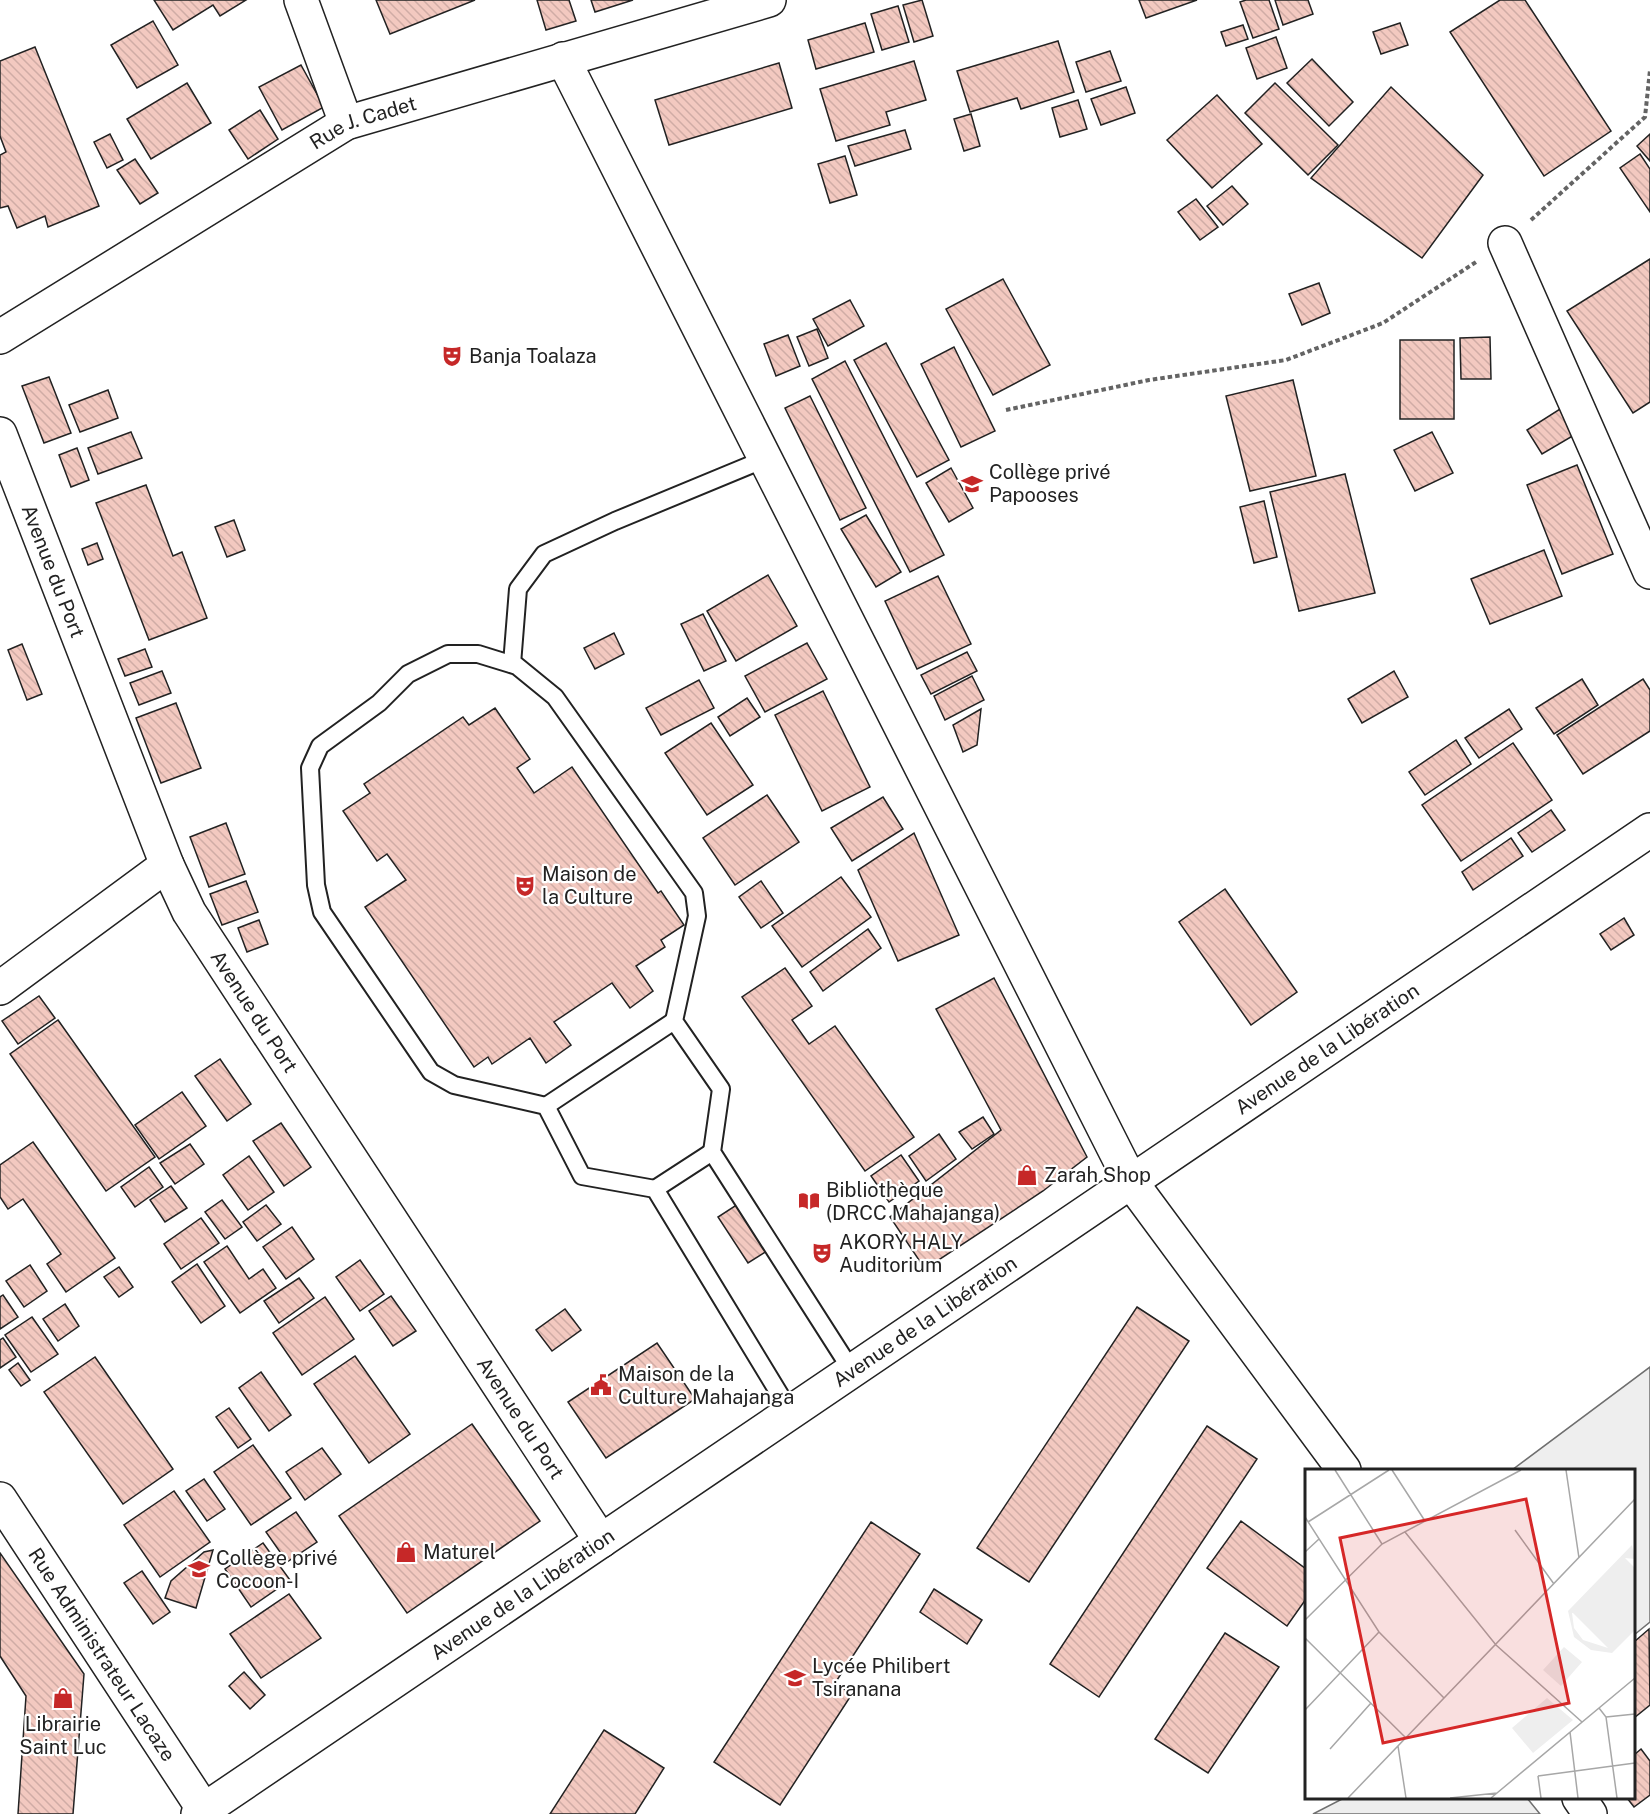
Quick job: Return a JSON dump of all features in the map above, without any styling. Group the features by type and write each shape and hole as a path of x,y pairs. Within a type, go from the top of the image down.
{"street":[{"path":"301,0 346,123"},
{"name":"Rue J. Cadet","path":"0,337 346,123 760,1"},
{"path":"563,59 1131,1182 1343,1469"},
{"path":"1505,243 1650,572"},
{"name":"Avenue du Port","path":"0,434 167,865 189,912 601,1541"},
{"name":"Avenue de la Libération","path":"201,1812 1650,830"},
{"path":"0,988 167,865"},
{"name":"Rue Administrateur Lacaze","path":"0,1499 201,1812"},
{"path":"1580,1799 1590,1814"}],"lane":[{"path":"512,664 518,589 544,554 615,521 765,459"},
{"path":"448,654 478,654 512,664 555,697 694,893 697,916 674,1021 546,1106 454,1085 431,1072 322,912 316,885 310,768 320,746 379,703 408,674 448,654"},
{"path":"674,1021 722,1089 712,1152 852,1371"},
{"path":"546,1106 582,1176 655,1189 712,1152"},
{"path":"655,1189 791,1413"}],"path":[{"path":"1006,410 1149,380 1286,360 1383,322 1505,243 1645,117 1650,70"}],"shaded area":[{"path":"1650,1367 1650,1622 1635,1634 1635,1469 1513,1469"},
{"path":"1342,1799 1528,1799 1540,1814 1313,1814"}],"building":[{"path":"154,0 246,0 220,16 213,5 173,30"},
{"path":"376,0 475,0 390,34"},
{"path":"537,0 569,0 576,21 546,30"},
{"path":"591,0 633,0 595,12"},
{"path":"922,0 933,36 914,42 903,5"},
{"path":"1139,0 1197,0 1146,18"},
{"path":"1269,0 1279,29 1253,38 1240,2"},
{"path":"1275,0 1308,0 1313,14 1283,25"},
{"path":"1500,0 1525,0 1611,131 1544,176 1450,32"},
{"path":"898,6 909,42 882,50 871,14"},
{"path":"153,21 178,65 137,88 111,45"},
{"path":"865,23 874,52 816,69 808,40"},
{"path":"1400,23 1408,45 1381,54 1373,32"},
{"path":"1243,25 1248,39 1226,46 1221,32"},
{"path":"1276,37 1287,68 1257,79 1246,48"},
{"path":"1058,41 1074,92 1021,109 1017,98 970,112 957,71"},
{"path":"35,47 99,206 48,227 45,216 17,228 8,206 0,208 0,155 6,152 0,136 0,61"},
{"path":"1110,51 1121,81 1086,92 1076,62"},
{"path":"1312,59 1353,102 1329,126 1287,83"},
{"path":"914,61 926,100 886,112 890,125 836,141 820,89"},
{"path":"779,63 792,108 669,145 655,100"},
{"path":"301,65 324,107 282,130 259,87"},
{"path":"187,83 211,123 151,159 127,119"},
{"path":"1275,83 1338,145 1308,175 1245,113"},
{"path":"1126,87 1135,113 1101,125 1091,99"},
{"path":"1391,87 1483,175 1422,258 1311,178"},
{"path":"1217,95 1262,144 1212,188 1167,140"},
{"path":"1078,100 1087,129 1060,137 1052,108"},
{"path":"260,110 278,139 248,159 229,130"},
{"path":"971,114 980,146 964,151 954,119"},
{"path":"905,130 911,149 855,166 848,146"},
{"path":"110,134 123,160 107,168 94,142"},
{"path":"1650,134 1650,161 1637,146"},
{"path":"1640,154 1650,169 1650,212 1620,168"},
{"path":"845,156 857,195 830,203 818,164"},
{"path":"135,159 158,193 140,204 117,170"},
{"path":"1232,186 1248,204 1223,225 1207,206"},
{"path":"1196,199 1218,227 1200,240 1178,212"},
{"path":"1650,259 1650,402 1633,413 1567,311"},
{"path":"1003,279 1050,365 993,395 946,309"},
{"path":"1319,283 1330,313 1302,325 1289,294"},
{"path":"850,300 864,326 828,346 813,319"},
{"path":"817,329 828,358 809,366 797,337"},
{"path":"788,335 800,366 776,376 764,344"},
{"path":"1490,337 1491,379 1461,379 1460,338"},
{"path":"1400,340 1454,340 1454,419 1400,419"},
{"path":"886,343 949,460 917,477 854,360"},
{"path":"954,347 995,431 961,447 921,364"},
{"path":"845,361 944,555 910,572 812,379"},
{"path":"49,377 71,433 44,443 22,386"},
{"path":"1293,380 1316,476 1250,491 1226,396"},
{"path":"108,390 118,418 80,432 69,405"},
{"path":"810,396 866,508 840,520 785,408"},
{"path":"1560,409 1576,434 1542,454 1527,430"},
{"path":"131,432 142,458 98,474 88,448"},
{"path":"1432,432 1453,473 1415,491 1394,450"},
{"path":"77,448 89,480 71,487 59,455"},
{"path":"1577,465 1613,554 1562,574 1527,485"},
{"path":"951,468 973,508 949,522 926,483"},
{"path":"1345,474 1375,593 1299,611 1270,492"},
{"path":"146,485 173,556 182,552 207,618 149,640 96,503"},
{"path":"1264,501 1277,557 1254,563 1240,507"},
{"path":"866,515 901,572 876,587 841,529"},
{"path":"234,520 245,550 227,557 215,527"},
{"path":"97,543 103,559 88,565 82,549"},
{"path":"1544,550 1562,596 1490,624 1471,579"},
{"path":"768,575 797,626 736,661 707,611"},
{"path":"938,576 971,644 917,669 885,601"},
{"path":"703,614 726,661 704,671 681,624"},
{"path":"614,633 624,654 595,669 584,648"},
{"path":"807,643 827,679 765,712 745,676"},
{"path":"22,644 42,694 27,700 8,650"},
{"path":"145,649 152,667 125,676 118,659"},
{"path":"967,652 977,671 931,694 921,675"},
{"path":"162,671 171,693 139,705 130,683"},
{"path":"1394,671 1408,697 1362,723 1348,699"},
{"path":"972,676 984,700 945,720 934,696"},
{"path":"1582,679 1598,705 1554,734 1536,708"},
{"path":"1643,679 1650,690 1650,731 1583,774 1557,735"},
{"path":"699,680 714,708 661,735 646,708"},
{"path":"823,691 870,787 822,811 775,715"},
{"path":"747,698 760,717 730,736 718,717"},
{"path":"176,703 201,768 161,783 136,718"},
{"name":"Maison de la Culture","path":"495,708 530,759 517,768 534,793 572,767 658,893 661,891 684,925 661,940 665,947 636,966 653,991 630,1008 612,983 554,1022 571,1045 546,1063 530,1038 492,1064 488,1057 474,1067 365,907 406,880 387,854 377,861 343,811 370,793 364,784 463,717 469,725"},
{"path":"981,709 977,745 963,752 953,725"},
{"path":"1509,709 1522,729 1479,758 1465,738"},
{"path":"711,723 753,785 707,815 665,753"},
{"path":"1456,740 1471,764 1425,795 1409,772"},
{"path":"1513,743 1552,800 1461,861 1422,805"},
{"path":"767,795 799,842 735,885 703,838"},
{"path":"883,797 903,829 852,861 831,828"},
{"path":"1551,810 1565,830 1532,852 1518,833"},
{"path":"226,823 245,874 209,887 190,837"},
{"path":"914,833 959,935 898,961 858,870"},
{"path":"1511,838 1523,856 1473,890 1462,872"},
{"path":"841,877 871,917 802,967 772,926"},
{"path":"246,881 258,912 222,925 210,894"},
{"path":"761,881 783,913 761,928 739,897"},
{"path":"1225,889 1297,992 1251,1025 1179,922"},
{"path":"1624,918 1634,935 1611,950 1600,934"},
{"path":"259,920 268,944 247,952 238,928"},
{"path":"868,929 881,948 823,991 810,972"},
{"path":"785,968 812,1006 792,1020 809,1044 835,1026 914,1137 865,1171 742,997"},
{"path":"994,978 1087,1157 1043,1191 925,1269 890,1217 1001,1130 936,1009"},
{"path":"39,996 55,1018 18,1044 2,1021"},
{"path":"58,1020 155,1157 106,1191 10,1054"},
{"path":"220,1059 251,1104 227,1121 195,1076"},
{"path":"182,1092 206,1126 159,1159 135,1125"},
{"path":"983,1117 994,1134 972,1149 959,1132"},
{"path":"281,1123 311,1167 284,1186 253,1141"},
{"path":"939,1134 956,1159 926,1181 909,1156"},
{"path":"33,1142 115,1258 66,1292 47,1264 61,1254 23,1199 8,1209 0,1197 0,1165"},
{"path":"190,1144 204,1164 175,1184 160,1163"},
{"path":"901,1155 919,1181 889,1202 871,1176"},
{"path":"249,1156 274,1192 248,1210 223,1175"},
{"path":"149,1167 163,1187 135,1207 121,1187"},
{"path":"171,1186 187,1208 165,1222 150,1200"},
{"path":"222,1200 242,1227 225,1239 205,1212"},
{"path":"738,1204 767,1251 748,1263 718,1217"},
{"path":"266,1205 281,1224 257,1241 243,1222"},
{"path":"201,1218 219,1243 181,1269 164,1244"},
{"path":"292,1227 314,1259 286,1279 263,1247"},
{"path":"227,1246 249,1279 263,1269 276,1288 240,1313 204,1262"},
{"path":"360,1260 384,1294 360,1311 336,1277"},
{"path":"197,1264 225,1306 201,1323 172,1282"},
{"path":"30,1265 47,1291 24,1307 6,1281"},
{"path":"119,1267 133,1287 119,1297 104,1277"},
{"path":"299,1278 314,1298 279,1323 264,1301"},
{"path":"3,1295 18,1317 0,1329 0,1297"},
{"path":"391,1296 416,1331 393,1346 369,1311"},
{"path":"325,1297 354,1339 302,1375 273,1333"},
{"path":"65,1304 79,1326 58,1341 43,1319"},
{"path":"1137,1307 1189,1341 1029,1582 977,1548"},
{"path":"565,1309 581,1330 552,1351 536,1330"},
{"path":"32,1317 58,1354 31,1372 5,1335"},
{"path":"3,1338 16,1357 0,1368 0,1340"},
{"path":"657,1343 695,1399 606,1458 568,1402"},
{"path":"355,1356 410,1434 369,1463 314,1384"},
{"path":"95,1357 173,1469 123,1504 44,1392"},
{"path":"18,1363 30,1380 21,1386 9,1370"},
{"path":"261,1372 291,1415 269,1431 239,1388"},
{"path":"229,1408 251,1439 238,1448 216,1417"},
{"path":"472,1424 540,1521 407,1613 339,1516"},
{"path":"1207,1426 1257,1459 1099,1697 1050,1664"},
{"path":"253,1445 291,1498 251,1525 214,1472"},
{"path":"322,1448 341,1474 305,1500 286,1472"},
{"path":"204,1479 225,1509 207,1521 186,1491"},
{"path":"174,1491 210,1542 160,1577 124,1525"},
{"path":"296,1512 317,1542 287,1562 266,1532"},
{"path":"1241,1521 1305,1568 1305,1600 1287,1626 1207,1568"},
{"path":"871,1522 920,1554 835,1683 852,1694 780,1805 714,1762"},
{"path":"263,1543 290,1580 251,1607 225,1569"},
{"path":"213,1550 196,1608 165,1598 171,1581 204,1552"},
{"path":"0,1553 84,1674 73,1814 18,1814 26,1696 0,1656"},
{"path":"142,1571 170,1612 153,1624 124,1583"},
{"path":"934,1589 982,1620 967,1644 920,1612"},
{"path":"289,1594 321,1638 261,1678 230,1634"},
{"path":"1649,1629 1650,1705 1635,1717 1635,1641"},
{"path":"1225,1633 1279,1667 1208,1773 1155,1739"},
{"path":"244,1672 265,1695 250,1709 229,1686"},
{"path":"604,1730 664,1768 635,1814 550,1814"},
{"path":"1641,1749 1650,1761 1650,1795 1634,1807 1628,1799 1635,1799 1635,1754"}],"place":[{"name":"Banja Toalaza","path":"452,356"},
{"name":"Collège privé Papooses","path":"972,484"},
{"name":"Maison de la Culture","path":"525,886"},
{"name":"Zarah Shop","path":"1027,1175"},
{"name":"Bibliothèque (DRCC Mahajanga)","path":"809,1201"},
{"name":"AKORY HALY Auditorium","path":"822,1253"},
{"name":"Maison de la Culture Mahajanga","path":"601,1385"},
{"name":"Maturel","path":"406,1552"},
{"name":"Collège privé Cocoon-I","path":"199,1569"},
{"name":"Lycée Philibert Tsiranana","path":"795,1678"},
{"name":"Librairie Saint Luc","path":"63,1698"}]}
